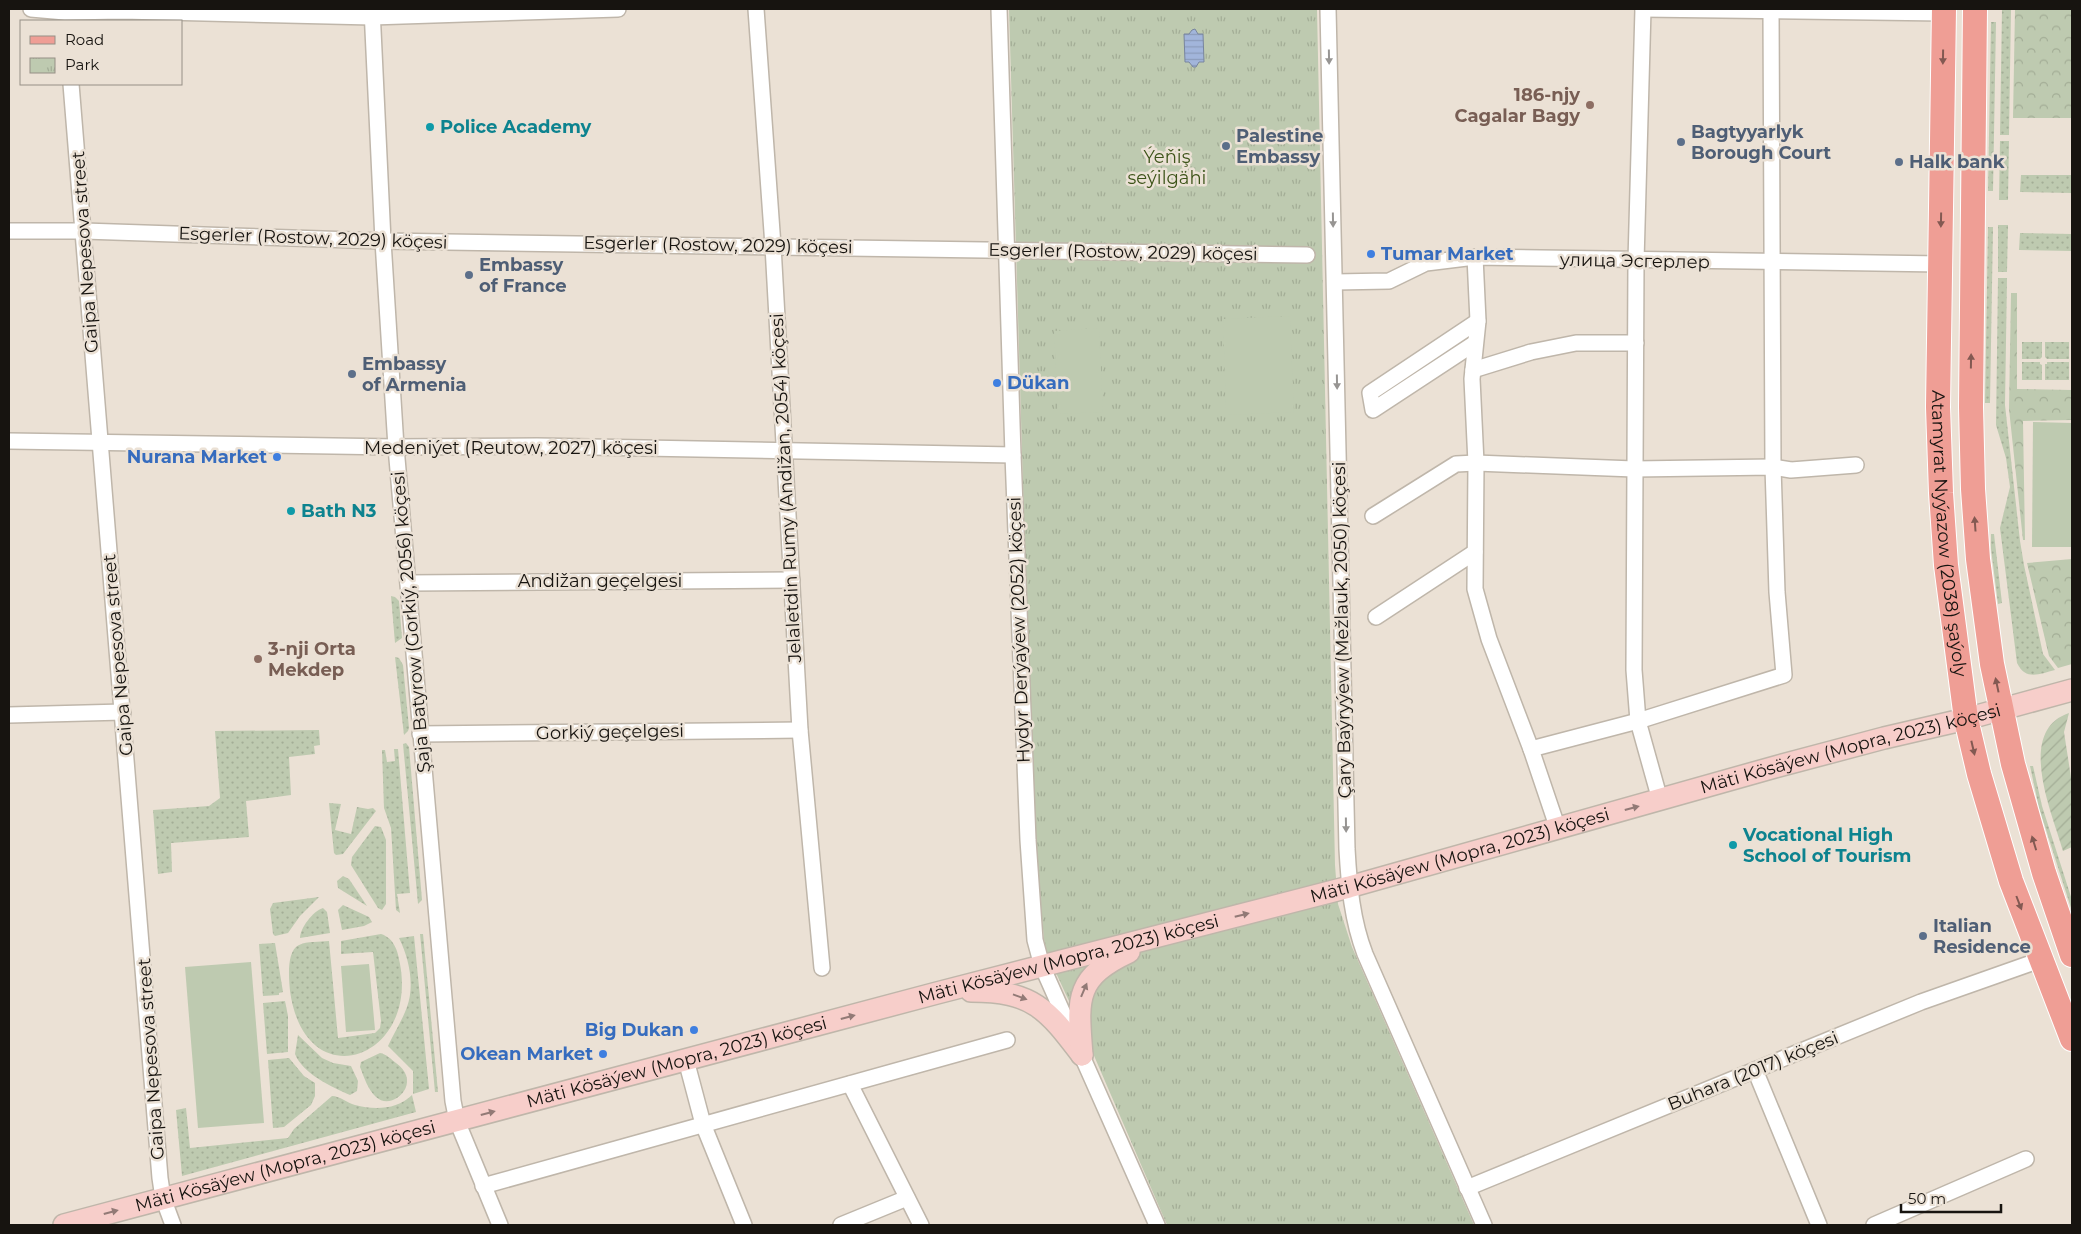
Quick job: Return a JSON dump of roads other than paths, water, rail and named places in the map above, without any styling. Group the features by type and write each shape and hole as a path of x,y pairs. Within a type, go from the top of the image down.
{"main road":[{"name":"Atamyrat Nyýazow (2038) şaýoly","path":"1975,9 1971,407 1973,489 1978,559 1987,633 2020,794 2070,946"},
{"name":"Atamyrat Nyýazow (2038) şaýoly","path":"1944,11 1938,407 1940,493 1946,565 1966,719 1979,774 2010,881 2072,1039"}],"street":[{"path":"31,9 65,14 122,10 372,13 618,9"},
{"name":"Jelaletdin Rumy (Andižan, 2054) köçesi","path":"756,9 773,246 800,730 822,968"},
{"name":"Hydyr Derýaýew (2052) köçesi","path":"999,9 1012,455 1028,840 1035,940 1042,966 1157,1225"},
{"name":"Çary Baýryýew (Mežlauk, 2050) köçesi","path":"1328,9 1349,887 1358,934 1365,954 1484,1225"},
{"path":"1660,800 1638,721 1634,670 1636,261 1643,9 1944,11"},
{"path":"1531,749 1638,721 1784,675 1777,592 1773,467 1771,10"},
{"name":"Şaja Batyrow (Gorkiý, 2056) köçesi","path":"372,13 383,241 396,447 452,1101 457,1121 500,1225"},
{"name":"Gaipa Nepesova street","path":"71,85 84,231 99,443 163,1198 173,1225"},
{"name":"Esgerler (Rostow, 2029) köçesi","path":"9,231 84,231 383,241 1307,255"},
{"path":"1475,257 1478,321 1473,370 1476,463 1475,589 1481,615 1531,749 1558,829"},
{"name":"улица Эсгерлер","path":"1335,282 1388,281 1426,263 1475,257 1636,261 1941,264"},
{"path":"1476,343 1373,410 1370,393 1478,321"},
{"path":"1473,370 1531,352 1576,343 1636,343"},
{"name":"Medeniýet (Reutow, 2027) köçesi","path":"9,441 396,447 537,446 1012,455"},
{"path":"1373,516 1456,464 1476,463 1634,469 1773,467 1791,470 1856,465"},
{"path":"1376,617 1475,552"},
{"name":"Andižan geçelgesi","path":"408,583 792,580"},
{"name":"Mäti Kösäýew (Mopra, 2023) köçesi","path":"64,1225 937,993 1349,887 1875,740 2002,710 2072,690"},
{"path":"9,715 122,712"},
{"name":"Gorkiý geçelgesi","path":"420,734 800,730"},
{"path":"1082,1056 1079,1011 1083,990 1094,974 1106,965 1165,935"},
{"name":"Buhara (2017) köçesi","path":"1467,1188 1921,1002 2040,960"},
{"path":"937,993 990,991 1017,995 1047,1012 1082,1056"},
{"path":"483,1186 1007,1040"},
{"path":"686,1060 703,1124 744,1225"},
{"path":"1756,1070 1819,1225"},
{"path":"850,1084 921,1225"},
{"path":"1874,1225 2026,1159"},
{"path":"841,1225 907,1198"}],"water":[{"path":"1195,29 1198,34 1203,34 1204,62 1199,62 1196,67 1193,67 1189,62 1185,62 1184,34 1189,34"}],"place":[{"name":"186-njy Cagalar Bagy","path":"1590,105"},
{"name":"Police Academy","path":"430,127"},
{"name":"Bagtyyarlyk Borough Court","path":"1681,142"},
{"name":"Palestine Embassy","path":"1226,146"},
{"name":"Halk bank","path":"1899,162"},
{"name":"Tumar Market","path":"1371,254"},
{"name":"Embassy of France","path":"469,275"},
{"name":"Embassy of Armenia","path":"352,374"},
{"name":"Dükan","path":"997,383"},
{"name":"Nurana Market","path":"277,457"},
{"name":"Bath N3","path":"291,511"},
{"name":"3-nji Orta Mekdep","path":"258,659"},
{"name":"Vocational High School of Tourism","path":"1733,845"},
{"name":"Italian Residence","path":"1923,936"},
{"name":"Big Dukan","path":"694,1030"},
{"name":"Okean Market","path":"603,1054"}],"park label":[{"name":"Ýeňiş seýilgähi","path":"1167,167"}]}
